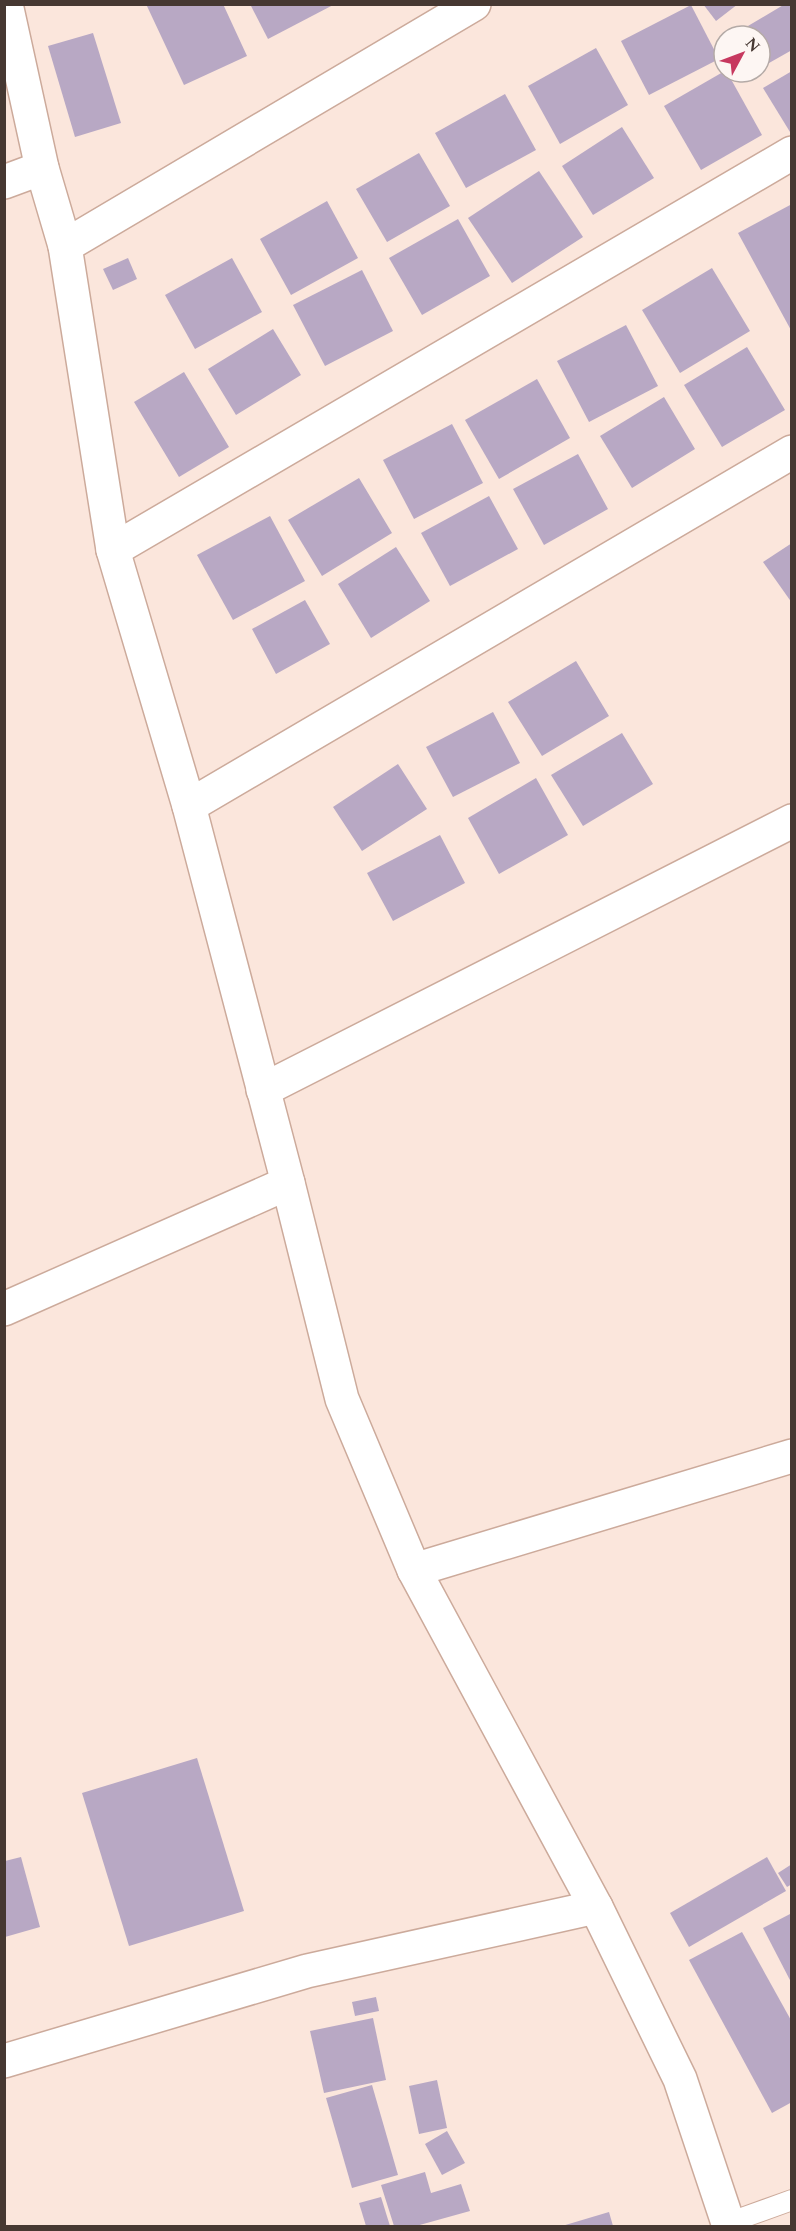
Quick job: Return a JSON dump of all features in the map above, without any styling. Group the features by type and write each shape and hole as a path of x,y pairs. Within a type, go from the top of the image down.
{"street":[{"path":"6,4 42,168 65,246 113,550 189,806 342,1399 414,1570 596,1907 680,2079 728,2225"},
{"path":"65,246 474,4"},
{"path":"113,550 792,153"},
{"path":"4,182 42,168"},
{"path":"189,806 792,452"},
{"path":"263,1090 792,821"},
{"path":"4,1309 288,1183"},
{"path":"414,1570 792,1456"},
{"path":"4,2061 307,1971 596,1907"}],"lane":[{"path":"728,2225 792,2200"}],"building":[{"path":"146,4 223,4 247,56 184,85"},
{"path":"250,4 335,4 268,39"},
{"path":"703,4 738,4 716,21"},
{"path":"785,4 792,4 792,50 772,61 772,24 751,24"},
{"path":"691,5 712,46 712,63 649,95 621,41"},
{"path":"93,33 121,123 75,137 48,46"},
{"path":"596,48 628,105 560,144 528,86"},
{"path":"792,71 792,131 790,132 763,88"},
{"path":"712,78 712,84 734,84 762,135 701,170 664,106"},
{"path":"505,94 536,150 466,188 435,133"},
{"path":"622,127 654,178 593,215 562,166"},
{"path":"419,153 450,206 387,242 356,189"},
{"path":"539,171 583,237 512,283 468,218"},
{"path":"327,201 358,258 291,295 260,239"},
{"path":"792,204 792,332 738,233"},
{"path":"458,219 490,276 422,315 389,258"},
{"path":"128,258 137,279 113,290 103,269"},
{"path":"232,258 262,312 195,349 165,295"},
{"path":"712,268 750,331 680,373 642,310"},
{"path":"362,270 393,331 325,366 293,305"},
{"path":"626,325 658,386 589,422 557,361"},
{"path":"273,329 301,375 236,415 208,369"},
{"path":"747,347 785,410 722,447 684,385"},
{"path":"184,372 229,447 179,477 134,402"},
{"path":"537,379 570,438 499,479 465,420"},
{"path":"664,397 695,449 632,488 600,436"},
{"path":"452,424 483,483 414,519 383,460"},
{"path":"578,454 608,509 544,545 513,489"},
{"path":"359,478 392,533 322,576 288,520"},
{"path":"489,496 518,549 450,586 421,533"},
{"path":"270,516 305,581 233,620 197,555"},
{"path":"792,543 792,603 763,562"},
{"path":"396,547 430,601 371,638 338,584"},
{"path":"305,600 330,644 276,674 252,629"},
{"path":"576,661 609,716 542,756 508,702"},
{"path":"493,712 520,763 453,797 426,747"},
{"path":"622,733 653,784 583,826 551,775"},
{"path":"398,764 427,809 362,851 333,807"},
{"path":"536,778 568,835 499,874 468,818"},
{"path":"440,835 465,883 393,921 367,873"},
{"path":"197,1758 244,1911 129,1946 82,1793"},
{"path":"21,1857 40,1927 5,1937 5,1861"},
{"path":"767,1857 786,1891 689,1947 670,1913"},
{"path":"792,1864 792,1884 787,1887 778,1873"},
{"path":"792,1913 792,1984 763,1928"},
{"path":"742,1932 792,2022 792,2102 772,2113 689,1960"},
{"path":"376,1997 379,2011 355,2016 352,2002"},
{"path":"373,2018 386,2080 324,2093 310,2031"},
{"path":"437,2080 447,2128 419,2134 409,2086"},
{"path":"372,2085 398,2175 352,2188 326,2098"},
{"path":"447,2131 465,2163 442,2175 425,2144"},
{"path":"425,2172 431,2193 461,2184 470,2211 416,2226 394,2226 381,2185"},
{"path":"381,2197 390,2226 366,2226 359,2203"},
{"path":"609,2212 613,2226 562,2226"}]}
